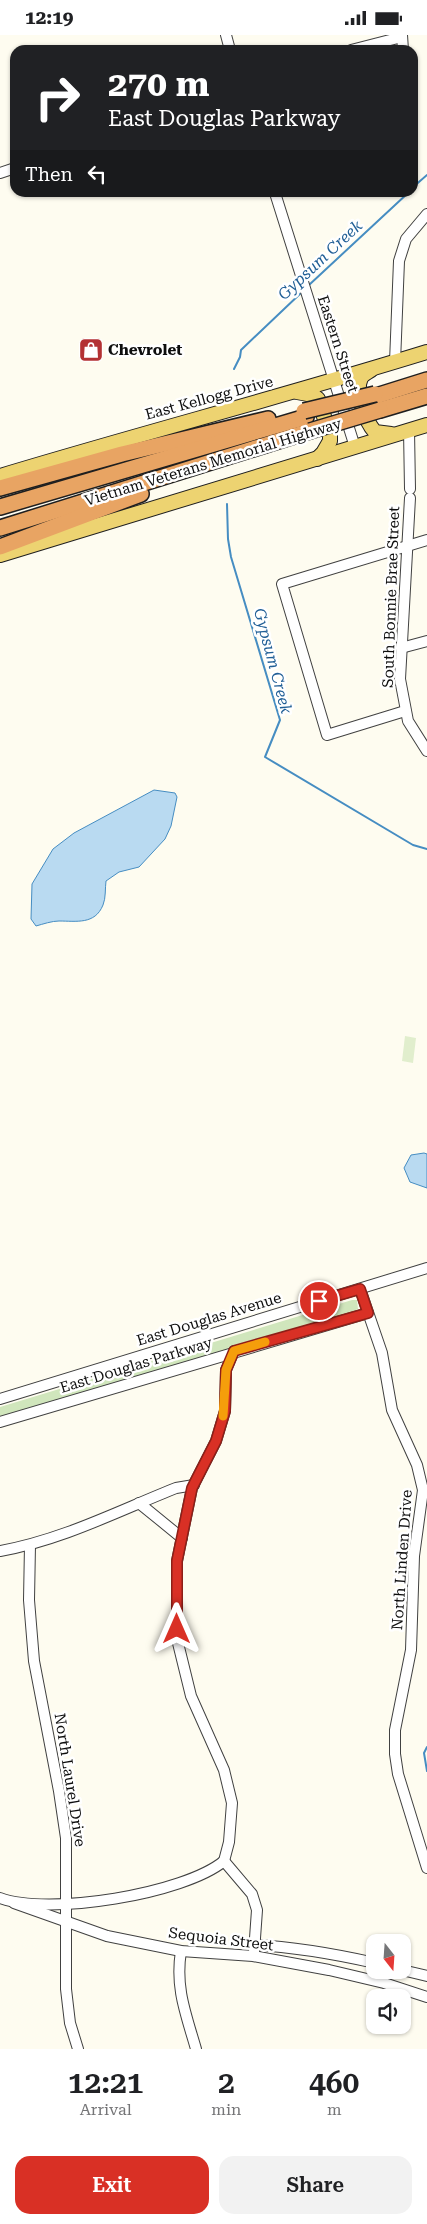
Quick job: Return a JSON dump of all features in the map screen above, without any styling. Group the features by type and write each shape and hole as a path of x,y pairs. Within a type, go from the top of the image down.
{"highway":[{"name":"Vietnam Veterans Memorial Highway","path":"0,507 377,400 398,389 427,380"},
{"name":"Vietnam Veterans Memorial Highway","path":"377,400 422,398"},
{"name":"Vietnam Veterans Memorial Highway","path":"0,528 288,438 307,420"},
{"path":"0,488 152,446 307,420"},
{"path":"0,547 288,438"}],"main road":[{"name":"East Kellogg Drive","path":"0,476 129,437 334,381 427,352"},
{"path":"374,369 364,375 359,387 366,417 375,432 403,432"},
{"path":"295,392 313,395 321,404 330,441 323,453 316,459"},
{"path":"0,555 427,425"}],"street":[{"path":"369,45 402,36"},
{"name":"Eastern Street","path":"276,197 355,447"},
{"path":"395,362 399,261 406,239 427,214"},
{"name":"South Bonnie Brae Street","path":"403,432 410,493 400,679 405,711 412,729 427,751"},
{"path":"405,711 327,735 298,643 282,584 427,540"},
{"path":"401,648 427,641"},
{"name":"East Douglas Avenue","path":"0,1399 427,1268"},
{"name":"North Linden Drive","path":"360,1289 382,1353 392,1410 417,1465 423,1490 414,1556 411,1650 396,1730 394,1754 398,1774 427,1868"},
{"name":"East Douglas Parkway","path":"0,1422 234,1351 368,1313"},
{"path":"234,1351 226,1370 225,1411 216,1441 194,1485 177,1561 177,1639 191,1696 224,1770 232,1803 229,1842 224,1861 252,1895 257,1910 254,1951"},
{"path":"0,1551 55,1538 176,1488 194,1485"},
{"path":"139,1503 182,1538"},
{"name":"North Laurel Drive","path":"30,1545 29,1600 34,1661 66,1838 66,1989 70,2023 78,2049"},
{"name":"Sequoia Street","path":"14,1903 67,1904 127,1896 168,1887 214,1870 224,1861"},
{"name":"Sequoia Street","path":"0,1898 107,1936 181,1951 254,1951 289,1947 366,1961"},
{"path":"181,1951 178,1971 180,1994 196,2049"},
{"name":"Sequoia Street","path":"254,1951 384,1983 427,1997"},
{"path":"411,1972 427,1976"}],"green space":[{"path":"405,1036 416,1038 413,1063 402,1061"},
{"path":"357,1300 358,1309 348,1314 0,1420 0,1407"}],"water":[{"path":"154,790 175,793 177,797 171,826 165,839 139,867 119,872 106,881 104,902 100,911 95,916 84,921 56,921 36,926 31,919 32,884 53,849 74,833"},
{"path":"427,1154 427,1188 410,1182 404,1168 411,1155"}],"waterway":[{"name":"Gypsum Creek","path":"418,183 427,175"},
{"name":"Gypsum Creek","path":"309,285 404,197"},
{"name":"Gypsum Creek","path":"234,369 241,350 302,292"},
{"name":"Gypsum Creek","path":"227,504 228,539 231,557 280,720 265,757 413,845 427,849"},
{"path":"427,1747 424,1753 427,1771"}],"slow traffic":[{"path":"223,1416 225,1411 226,1370 234,1351 265,1342"}],"place":[{"name":"Chevrolet","path":"91,350"}],"route":[{"path":"177,1629 177,1561 192,1488 216,1441 225,1411 226,1370 234,1351 368,1313 360,1289 319,1301"}]}
